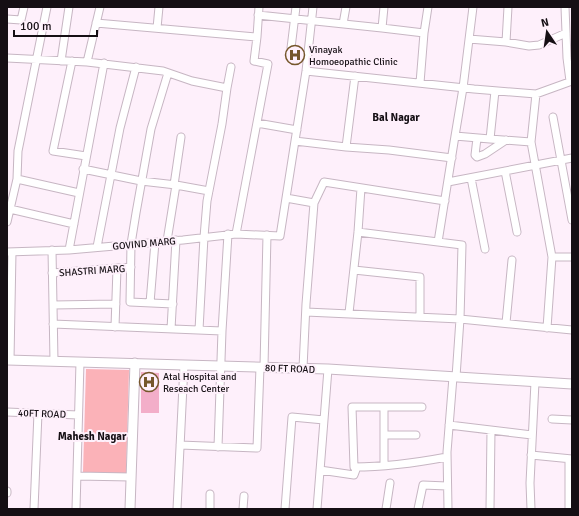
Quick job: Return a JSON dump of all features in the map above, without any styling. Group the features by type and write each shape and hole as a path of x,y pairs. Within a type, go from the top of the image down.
{"street":[{"path":"7,19 21,20 24,7"},
{"path":"7,222 17,179 19,160 18,151 47,7"},
{"path":"61,61 69,7"},
{"path":"87,62 100,7"},
{"path":"157,28 159,7"},
{"path":"236,234 268,64 254,61 259,7"},
{"path":"291,48 296,7"},
{"path":"313,7 306,71 286,198 314,203"},
{"path":"343,24 346,7"},
{"path":"382,28 384,7"},
{"path":"420,83 424,33 428,7"},
{"path":"438,242 463,88 473,7"},
{"path":"506,42 508,7"},
{"path":"306,71 463,88 536,94 571,81 567,58 565,7"},
{"path":"258,15 424,33"},
{"path":"96,23 257,37"},
{"path":"469,39 506,42 529,46 539,45 566,33"},
{"path":"7,58 87,62 163,70 192,81 227,88"},
{"path":"72,61 53,151 86,156"},
{"path":"69,250 83,169 104,64"},
{"path":"97,247 120,128 136,67"},
{"path":"200,330 204,237 209,191 231,67"},
{"path":"168,73 151,129 141,181 131,244 130,302 173,304"},
{"path":"346,147 355,76"},
{"path":"490,139 495,91"},
{"path":"536,94 531,142 552,258 547,328"},
{"path":"553,117 572,220"},
{"path":"257,123 297,130"},
{"path":"455,136 531,142"},
{"path":"167,241 181,137"},
{"path":"477,138 475,155 477,157 485,154 506,140"},
{"path":"295,141 452,158"},
{"path":"448,182 572,158"},
{"path":"83,169 141,181 209,191"},
{"path":"505,171 517,232"},
{"path":"471,178 485,249"},
{"path":"17,179 80,193"},
{"path":"303,368 314,203 324,182 445,201"},
{"path":"348,314 358,232 361,188"},
{"name":"GOVIND MARG","path":"10,252 69,250 228,234 280,236 286,198"},
{"path":"10,209 74,224"},
{"path":"358,232 462,245 460,319 447,457 448,509"},
{"path":"218,447 222,331 228,234"},
{"path":"180,445 257,448 267,235"},
{"path":"171,329 176,240"},
{"path":"150,303 155,242"},
{"path":"52,250 54,361"},
{"path":"8,360 10,252"},
{"path":"552,258 572,257"},
{"path":"506,323 512,260"},
{"name":"SHASTRI MARG","path":"52,273 131,267"},
{"path":"115,327 117,268"},
{"path":"354,270 420,277 420,317"},
{"path":"53,305 116,304"},
{"path":"306,312 460,319 572,330"},
{"path":"53,324 222,331"},
{"name":"80 FT ROAD","path":"8,360 328,369 572,384"},
{"path":"76,509 80,362"},
{"path":"130,509 135,363"},
{"path":"177,509 184,365"},
{"path":"317,509 328,369"},
{"path":"531,509 530,483 535,382"},
{"path":"357,467 354,466 352,407 422,406"},
{"path":"384,407 384,466"},
{"name":"40FT ROAD","path":"7,412 78,415"},
{"path":"34,509 38,413"},
{"path":"285,509 292,417 324,420"},
{"path":"552,418 572,420"},
{"path":"449,425 532,435"},
{"path":"490,509 491,430"},
{"path":"384,435 416,436"},
{"path":"531,455 570,459 569,509"},
{"path":"357,467 411,464 447,457"},
{"path":"320,470 354,475 357,467"},
{"path":"76,476 131,477"},
{"path":"386,509 390,483"},
{"path":"418,509 422,485 447,486"},
{"path":"210,494 210,509"},
{"path":"243,509 244,496"}],"shaded area":[{"path":"86,369 129,370 126,474 83,472"}],"building":[{"path":"289,51 300,52 299,60 289,60"},
{"path":"141,372 159,373 159,413 141,413"}],"place":[{"name":"Vinayak Homoeopathic Clinic","path":"295,55"},
{"name":"Atal Hospital and Reseach Center","path":"149,382"}],"district":[{"name":"Bal Nagar","path":"396,117"},
{"name":"Mahesh Nagar","path":"92,436"}]}
